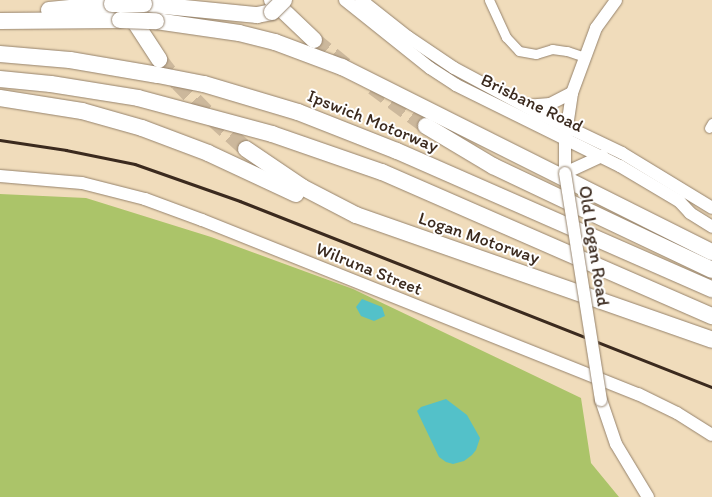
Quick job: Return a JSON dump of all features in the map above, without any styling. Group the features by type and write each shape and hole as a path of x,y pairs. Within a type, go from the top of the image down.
{"highway":[{"path":"5,21 30,12 117,2 263,15 272,6 284,0"},
{"path":"117,2 159,58"},
{"path":"272,6 314,40"},
{"path":"5,21 156,21 239,33 275,42 342,67 712,252"},
{"name":"Ipswich Motorway","path":"0,54 70,60 158,75 204,84 298,112 397,151 712,289"},
{"path":"0,79 70,87 138,98 272,134 382,172 712,316"},
{"path":"0,98 82,111 142,128 208,153 298,195 323,199"},
{"path":"426,126 493,166 712,270"},
{"name":"Logan Motorway","path":"246,149 284,177 323,199 384,226 712,340"}],"main road":[{"name":"Brisbane Road","path":"345,0 456,85 565,140 602,156 679,201 690,213 712,227"},
{"name":"Brisbane Road","path":"361,0 430,53 476,81 622,153 712,208"},
{"name":"Old Logan Road","path":"616,0 596,28 584,57 572,93 565,140 567,170 601,400 616,444 648,497"},
{"path":"526,106 550,104 572,93"},
{"path":"567,170 602,156"},
{"name":"Wilruna Street","path":"0,176 82,183 145,199 192,216 638,394 712,435"},
{"path":"679,201 712,218"}],"street":[{"path":"489,0 506,37 519,51 536,54 552,49 567,51 584,57"}],"green space":[{"path":"0,194 86,198 211,237 353,289 581,398 591,463 619,497 0,497"}],"water":[{"path":"362,299 382,307 385,316 374,321 361,316 356,307"},
{"path":"446,399 467,415 480,438 472,455 464,461 453,464 439,457 417,411 421,407"}],"tunnel":[{"path":"314,40 347,67"},
{"path":"159,59 178,83 246,149"},
{"path":"373,87 426,126"}],"railway":[{"path":"0,140 66,150 135,164 240,201 712,387"}]}
